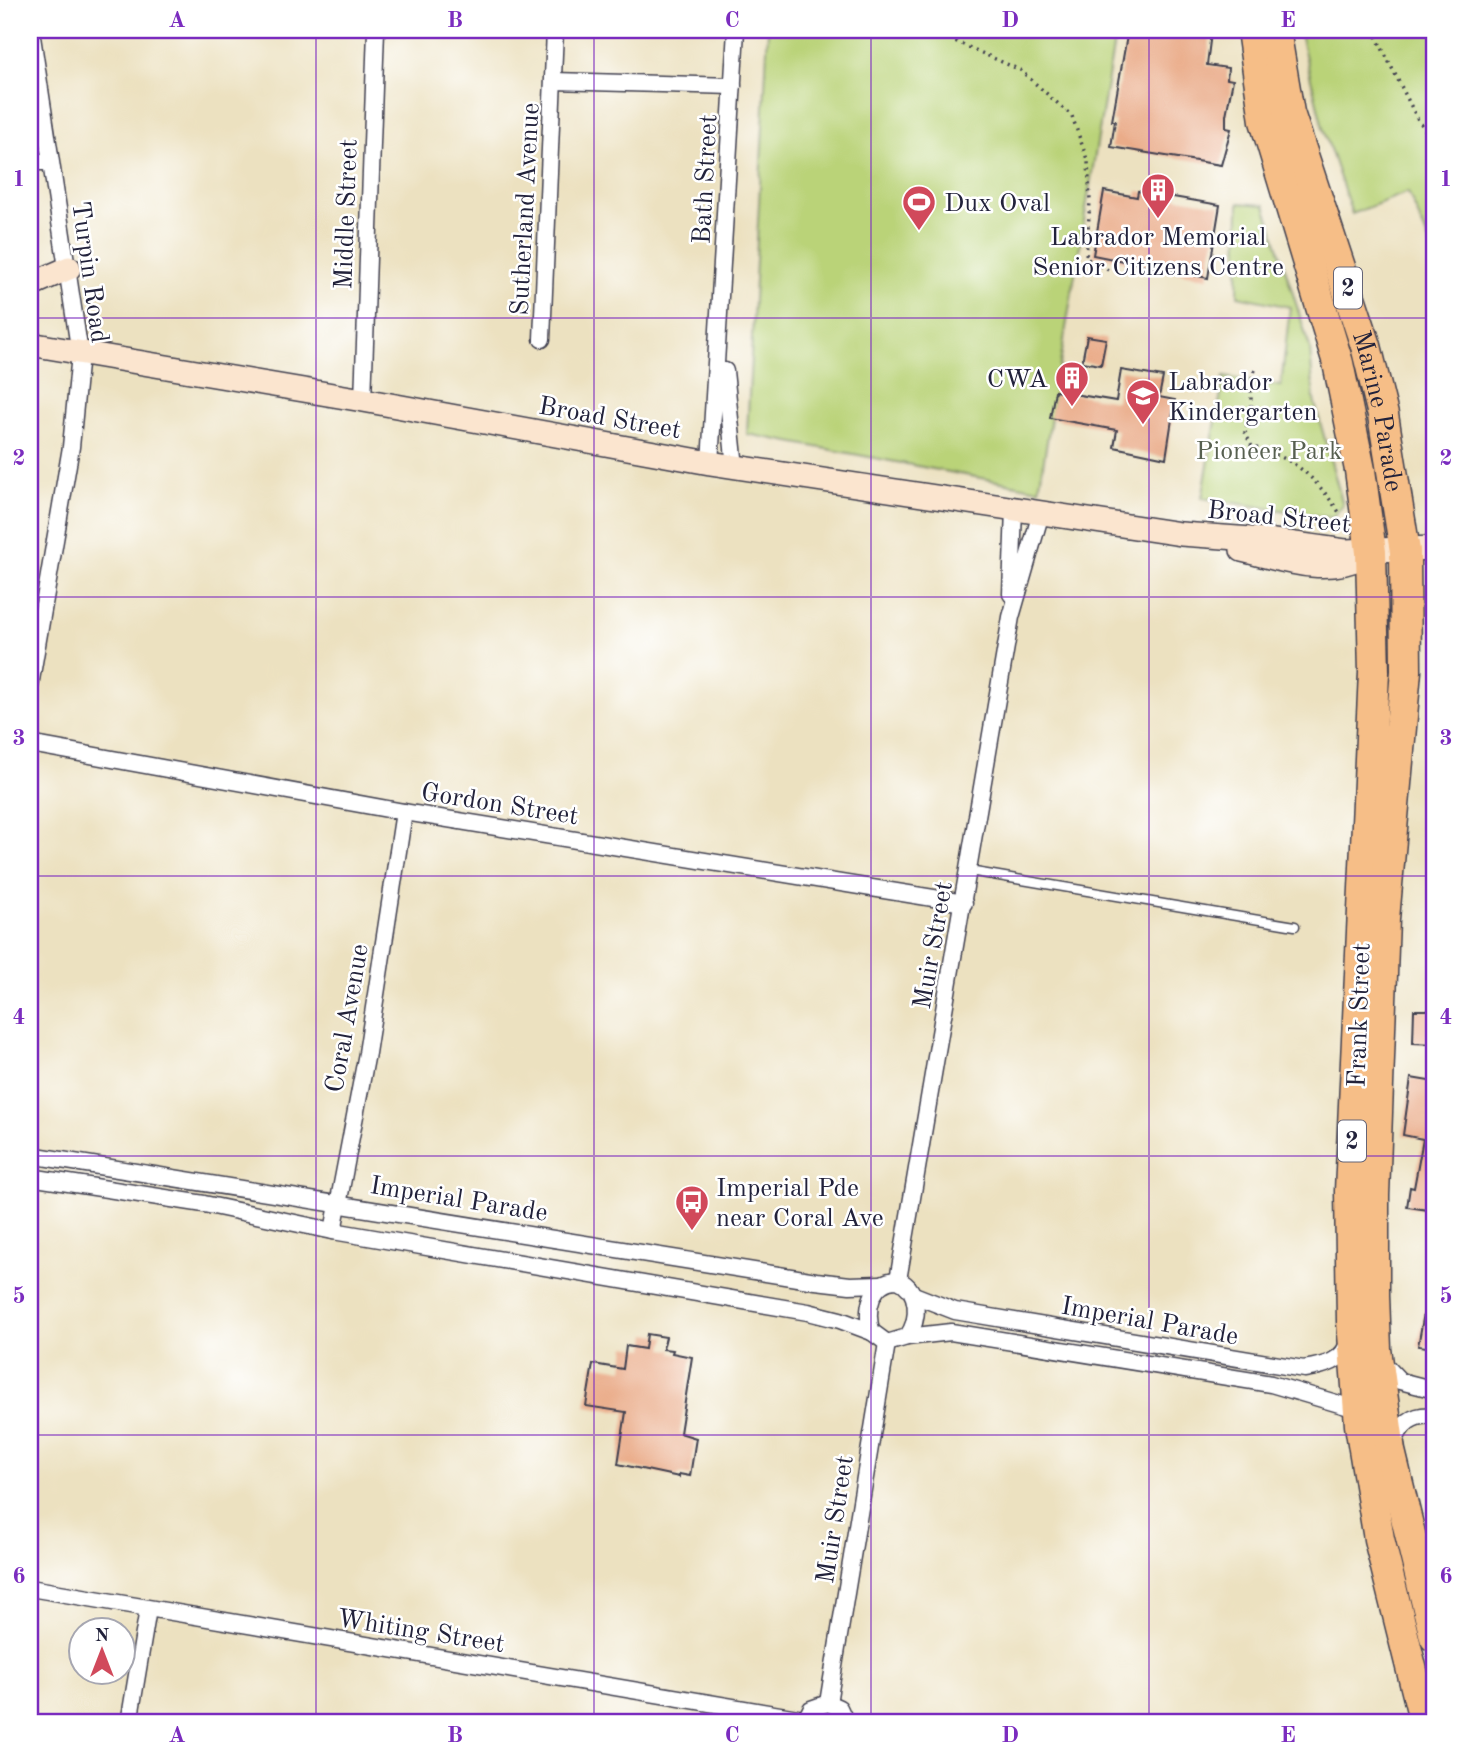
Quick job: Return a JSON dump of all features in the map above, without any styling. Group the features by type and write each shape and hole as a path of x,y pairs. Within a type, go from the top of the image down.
{"highway":[{"name":"Marine Parade","path":"1252,30 1265,121 1338,363 1360,470 1371,552"},
{"name":"Marine Parade","path":"1275,30 1289,113 1366,346 1383,415 1405,551"},
{"name":"Frank Street","path":"1405,551 1405,671 1388,856 1374,1196 1376,1349 1390,1451 1420,1563 1435,1637"},
{"name":"Frank Street","path":"1371,552 1374,672 1350,1191 1352,1321 1360,1425 1379,1539 1426,1723"}],"street":[{"name":"Turpin Road","path":"30,686 71,447 80,354 31,30"},
{"name":"Middle Street","path":"363,400 376,30"},
{"name":"Sutherland Avenue","path":"542,339 555,30"},
{"name":"Bath Street","path":"710,463 736,30"},
{"name":"Sutherland Avenue","path":"554,81 733,86"},
{"path":"30,162 50,162"},
{"path":"30,285 69,268"},
{"name":"Bath Street","path":"720,330 734,467"},
{"name":"Broad Street","path":"30,344 363,400 734,467 1181,534 1323,566 1345,566 1371,552 1405,551"},
{"name":"Muir Street","path":"1011,617 1014,508"},
{"name":"Muir Street","path":"898,1280 1011,617 1041,513"},
{"path":"1405,551 1435,548"},
{"path":"1405,551 1435,561"},
{"name":"Gordon Street","path":"30,744 404,812 964,903"},
{"name":"Coral Avenue","path":"333,1231 367,1053 404,812"},
{"name":"Imperial Parade","path":"30,1155 816,1281 881,1284"},
{"name":"Imperial Parade","path":"30,1177 204,1204 333,1231 808,1312 872,1332"},
{"path":"500,1260 505,1230"},
{"path":"898,1280 909,1287 914,1296 913,1325 907,1337 887,1343 872,1332 871,1306 874,1293 881,1284 898,1280"},
{"name":"Imperial Parade","path":"914,1296 956,1311 1304,1369 1326,1365 1340,1357 1348,1345 1352,1321"},
{"name":"Imperial Parade","path":"907,1337 951,1332 1272,1384 1353,1409 1360,1425"},
{"path":"1098,1355 1101,1336"},
{"name":"Muir Street","path":"828,1703 887,1343"},
{"path":"1376,1349 1395,1378 1435,1390"},
{"path":"1390,1451 1403,1425 1421,1416 1435,1416"},
{"name":"Whiting Street","path":"30,1588 804,1721"},
{"path":"128,1723 148,1609"},
{"path":"804,1721 815,1705 828,1703 839,1708 846,1723"}],"lane":[{"path":"969,871 1295,926"}],"path":[{"path":"930,30 1020,70 1072,116 1088,162 1090,201 1086,258 1112,272"},
{"path":"1373,30 1417,117 1435,144"},
{"path":"1255,370 1251,383 1251,412 1245,429 1246,440 1252,447 1269,449 1293,462 1313,479 1341,514"}],"green space":[{"name":"Dux Oval","path":"768,30 1116,30 1039,489 747,434"},
{"path":"1299,30 1435,30 1435,255 1408,192 1352,214 1323,128"},
{"name":"Pioneer Park","path":"1239,203 1265,205 1310,348 1314,400 1343,505 1332,518 1202,498 1224,377 1281,386 1290,307 1238,296"}],"building":[{"path":"1128,30 1211,33 1207,65 1228,68 1227,79 1233,80 1226,115 1226,128 1231,129 1221,165 1111,147 1115,121 1112,121"},
{"name":"Labrador Memorial Senior Citizens Centre","path":"1104,191 1137,197 1138,191 1220,205 1208,278 1093,255"},
{"path":"1087,336 1106,339 1101,365 1082,362"},
{"path":"1121,370 1163,377 1159,397 1175,400 1166,458 1114,447 1117,430 1050,418 1055,391 1116,401"},
{"path":"1414,1010 1435,1010 1435,1044 1413,1043"},
{"path":"1411,1078 1435,1082 1435,1211 1407,1207 1410,1187 1414,1188 1423,1139 1403,1135"},
{"path":"1427,1297 1435,1298 1435,1348 1418,1346"},
{"path":"647,1334 666,1337 663,1349 692,1357 680,1433 696,1438 690,1476 679,1474 679,1477 618,1464 626,1412 586,1406 593,1364 623,1369 626,1346 645,1349"}],"place":[{"name":"Labrador Memorial Senior Citizens Centre","path":"1158,220"},
{"name":"Dux Oval","path":"919,232"},
{"name":"CWA","path":"1072,408"},
{"name":"Labrador Kindergarten","path":"1143,426"},
{"name":"Imperial Pde near Coral Ave","path":"692,1232"}]}
